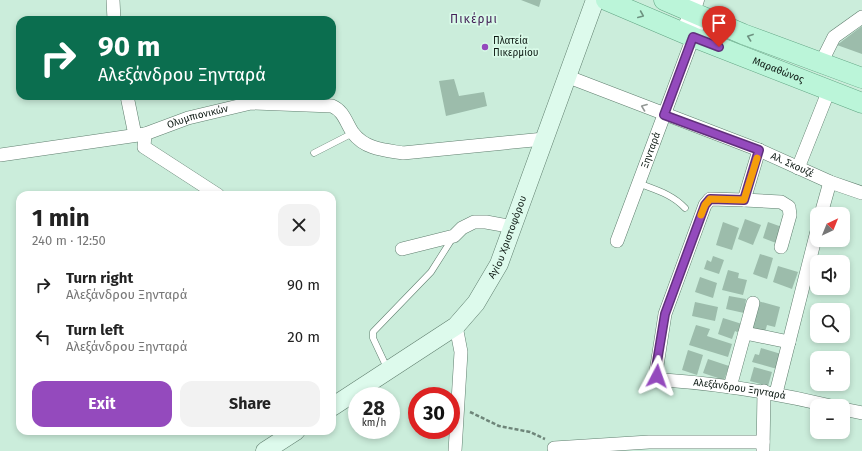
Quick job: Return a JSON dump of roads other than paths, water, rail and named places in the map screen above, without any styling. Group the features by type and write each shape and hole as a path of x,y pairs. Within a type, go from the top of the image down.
{"main road":[{"name":"Αγίου Χριστοφόρου","path":"336,404 456,326 476,303 499,264 566,76 595,0"},
{"name":"Μαραθώνος","path":"606,0 688,35 862,102"},
{"path":"664,0 696,9 821,63 862,78"},
{"path":"265,451 290,435"}],"street":[{"path":"113,0 114,16"},
{"path":"688,35 696,9"},
{"path":"821,63 834,37 862,17"},
{"name":"Ξηνταρά","path":"617,241 664,115 688,35"},
{"name":"Αλ. Σκουζέ","path":"566,76 664,115 759,150 830,182 862,193"},
{"path":"798,168 829,90"},
{"path":"128,100 144,147 212,191"},
{"name":"Ολυμπιονικών","path":"0,155 140,134 188,118 251,103 267,102 332,106 342,112 353,133 371,147 403,153 544,139"},
{"path":"759,150 744,200 781,202 789,207 790,215 781,247"},
{"path":"823,207 830,182"},
{"name":"Αλεξάνδρου Ξηνταρά","path":"744,200 710,199 705,205 665,314 656,368 657,376 664,380 770,392 810,401"},
{"path":"402,249 454,236 462,228 474,222 486,222 513,227"},
{"path":"554,448 649,442 763,447 770,392 789,342 813,247"},
{"path":"730,387 753,303"},
{"path":"454,451 461,352 460,340 456,326"},
{"path":"744,333 789,342"},
{"path":"850,410 862,413"}],"lane":[{"path":"314,153 353,133"},
{"path":"638,183 676,198 685,208"},
{"path":"388,371 373,338 372,332 431,272 454,236"}],"place":[{"name":"Πλατεία Πικερμίου","path":"485,47"}],"district":[{"name":"Πικέρμι","path":"474,19"}]}
